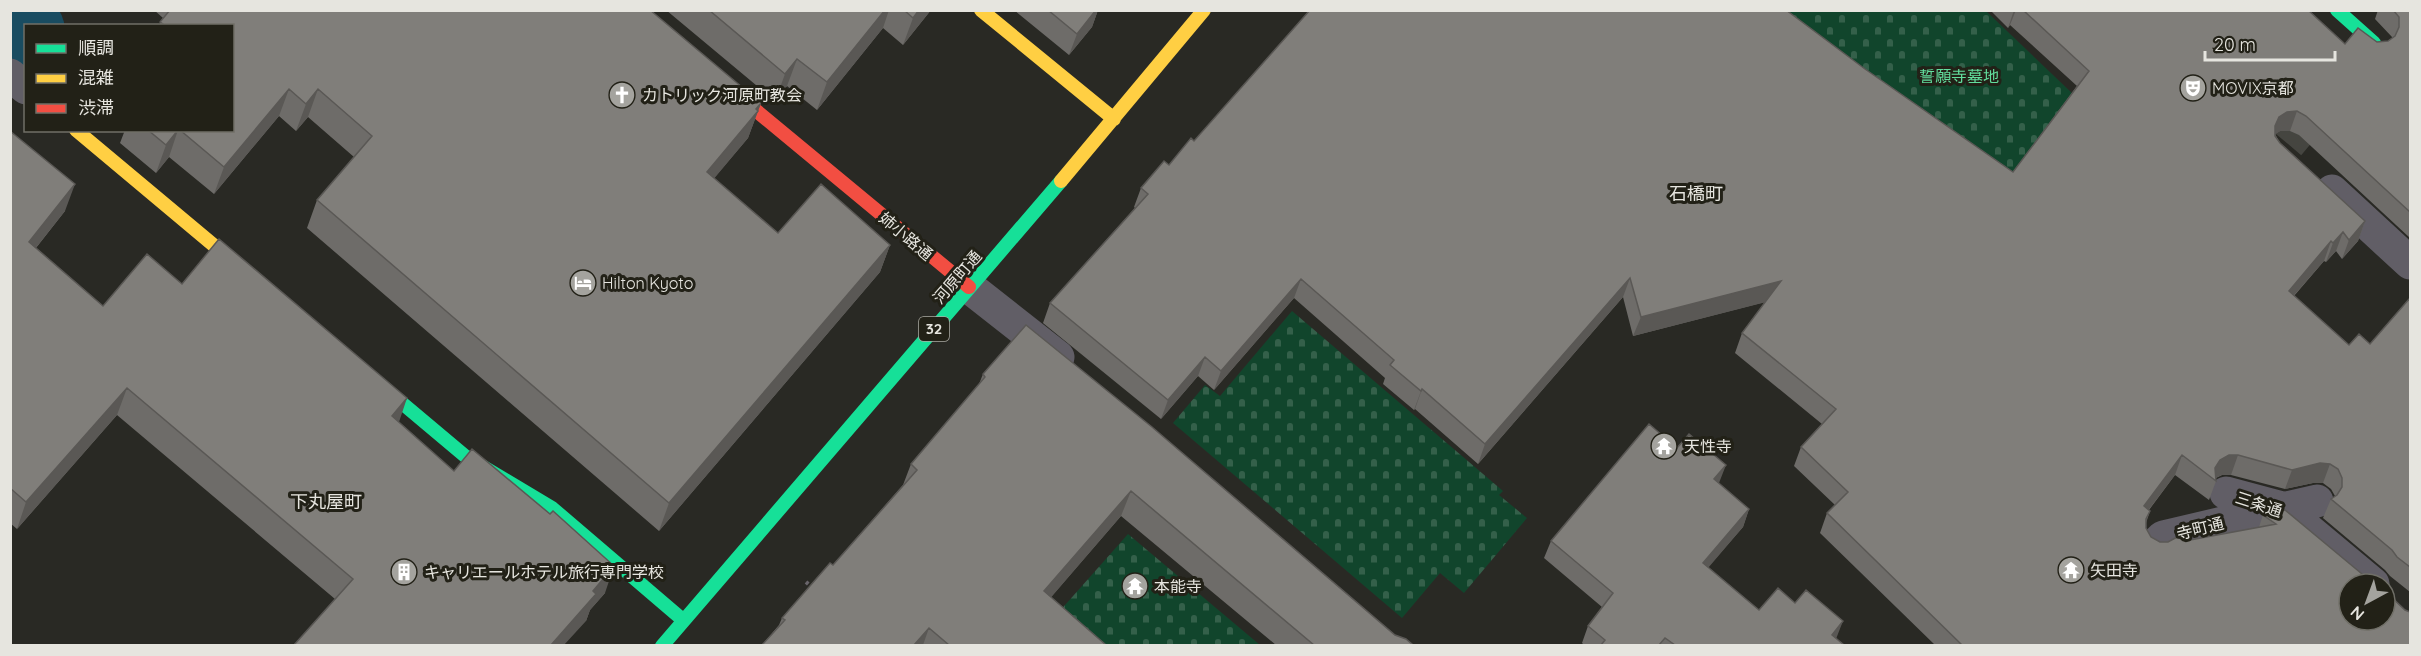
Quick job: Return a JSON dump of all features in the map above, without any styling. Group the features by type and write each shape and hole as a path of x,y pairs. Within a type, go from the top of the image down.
{"street":[{"path":"981,10 1114,119"},
{"name":"河原町通","path":"662,645 1114,119 1204,10"},
{"path":"2337,10 2374,43"},
{"name":"姉小路通","path":"718,79 1082,378"},
{"path":"78,132 257,282"},
{"path":"2311,172 2410,263"},
{"path":"356,365 465,456 552,508 683,620"},
{"name":"三条通","path":"2226,494 2282,508 2359,572"},
{"name":"寺町通","path":"2157,543 2163,537 2317,501"}],"path":[{"path":"806,582 814,589"}],"green space":[{"name":"誓願寺墓地","path":"1759,11 1986,11 2073,94 2000,189"},
{"path":"1292,311 1503,491 1499,495 1527,518 1464,593 1440,573 1402,618 1173,423 1205,385 1220,396"},
{"name":"本能寺","path":"1128,534 1260,645 1077,645 1050,622"}],"building":[{"path":"170,10 650,10 761,103 756,109 758,111 707,172 778,233 821,184 890,245 669,503 317,200 372,136 318,89 306,104 289,89 224,167 182,132 234,132 234,24 163,24 160,22"},
{"path":"709,10 885,10 827,82 797,59 785,74"},
{"path":"904,10 919,10 913,18"},
{"path":"1048,10 1096,10 1077,34"},
{"path":"1310,10 1786,10 1865,69 2013,172 2089,71 2023,10 2308,10 2345,44 2358,28 2377,42 2388,41 2395,36 2399,27 2399,17 2393,10 2410,10 2410,212 2306,116 2297,111 2287,112 2279,117 2275,126 2275,136 2365,221 2349,240 2343,232 2333,243 2331,241 2289,291 2349,345 2359,334 2370,344 2410,298 2410,567 2331,499 2342,487 2342,478 2338,469 2330,464 2320,463 2292,470 2238,455 2229,455 2220,460 2215,468 2216,481 2182,455 2144,506 2150,511 2146,519 2146,528 2151,537 2160,542 2168,542 2179,536 2185,541 2276,524 2263,515 2285,510 2360,572 2337,572 2337,632 2397,632 2397,602 2410,612 2410,645 1962,645 1827,513 1848,492 1801,447 1836,409 1742,333 1781,281 1641,317 1630,278 1485,444 1422,389 1421,391 1390,365 1394,360 1301,279 1221,371 1205,357 1168,400 1050,303 1148,194 1141,188 1164,161 1169,165 1191,138 1194,141"},
{"path":"10,131 75,184 29,242 103,306 147,254 182,284 219,239 407,398 392,416 454,471 472,449 550,514 553,511 614,566 593,591 596,594 551,645 294,645 353,579 127,388 26,502 10,488"},
{"path":"150,132 176,132 166,145"},
{"path":"1026,325 1152,427 1395,635 1406,639 1413,645 1314,645 1131,491 1044,591 1106,645 949,645 929,628 914,645 762,645 785,620 782,618 830,563 833,565 917,470 911,464 985,377 983,374"},
{"name":"天性寺","path":"1649,424 1677,448 1689,434 1726,465 1714,479 1749,509 1703,563 1759,610 1778,588 1795,603 1806,590 1843,621 1832,635 1844,645 1675,645 1665,638 1659,645 1601,645 1605,640 1588,626 1613,593 1551,541"}],"waterway":[{"path":"10,48 24,33"}],"tunnel":[{"path":"2257,182 2326,100"}],"traffic: fast":[{"path":"2337,10 2374,43"},
{"path":"662,646 1061,181"},
{"path":"371,377 465,456 552,508 683,620"}],"traffic: slow":[{"path":"981,10 1114,119"},
{"path":"1061,181 1204,10"},
{"path":"78,132 248,274"}],"traffic: jam":[{"path":"724,84 969,287"}],"place":[{"name":"MOVIX京都","path":"2193,88"},
{"name":"カトリック河原町教会","path":"622,95"},
{"name":"Hilton Kyoto","path":"583,283"},
{"name":"天性寺","path":"1664,446"},
{"name":"矢田寺","path":"2071,570"},
{"name":"キャリエールホテル旅行専門学校","path":"404,572"},
{"name":"本能寺","path":"1135,586"}],"district":[{"name":"石橋町","path":"1696,194"},
{"name":"下丸屋町","path":"326,502"}]}
